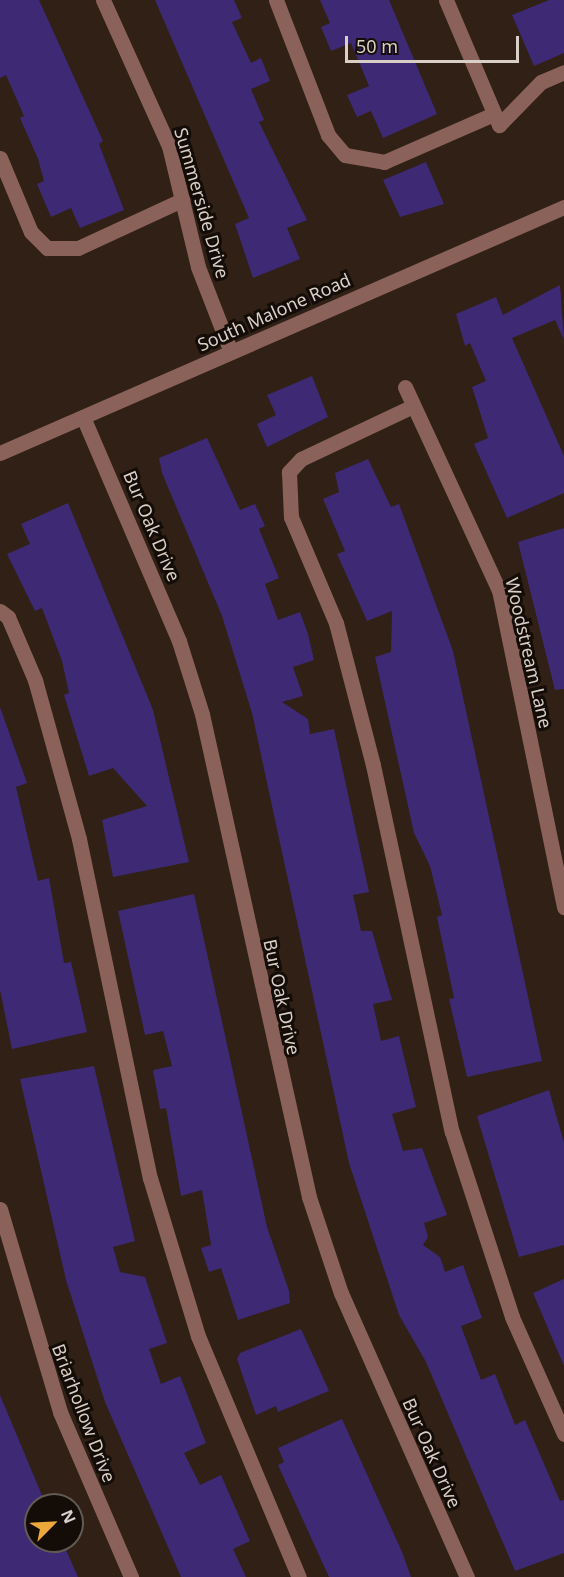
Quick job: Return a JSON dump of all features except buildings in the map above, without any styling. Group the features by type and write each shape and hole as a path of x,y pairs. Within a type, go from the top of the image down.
{"street":[{"name":"Summerside Drive","path":"103,0 169,146 198,267 231,352"},
{"path":"276,0 328,135 345,155 384,162 496,119 541,82 564,72"},
{"path":"446,0 496,119"},
{"path":"0,158 31,232 47,248 78,248 182,200"},
{"name":"South Malone Road","path":"0,453 564,207"},
{"name":"Woodstream Lane","path":"405,387 500,590 564,907"},
{"path":"413,406 301,459 289,472 291,516 336,623 452,1132 512,1317 564,1434"},
{"name":"Bur Oak Drive","path":"83,417 179,641 202,714 309,1197 346,1304 467,1577"},
{"path":"0,611 8,617 35,680 79,838 150,1178 198,1336 299,1577"},
{"name":"Briarhollow Drive","path":"0,1209 7,1262 60,1412 131,1577"}]}
